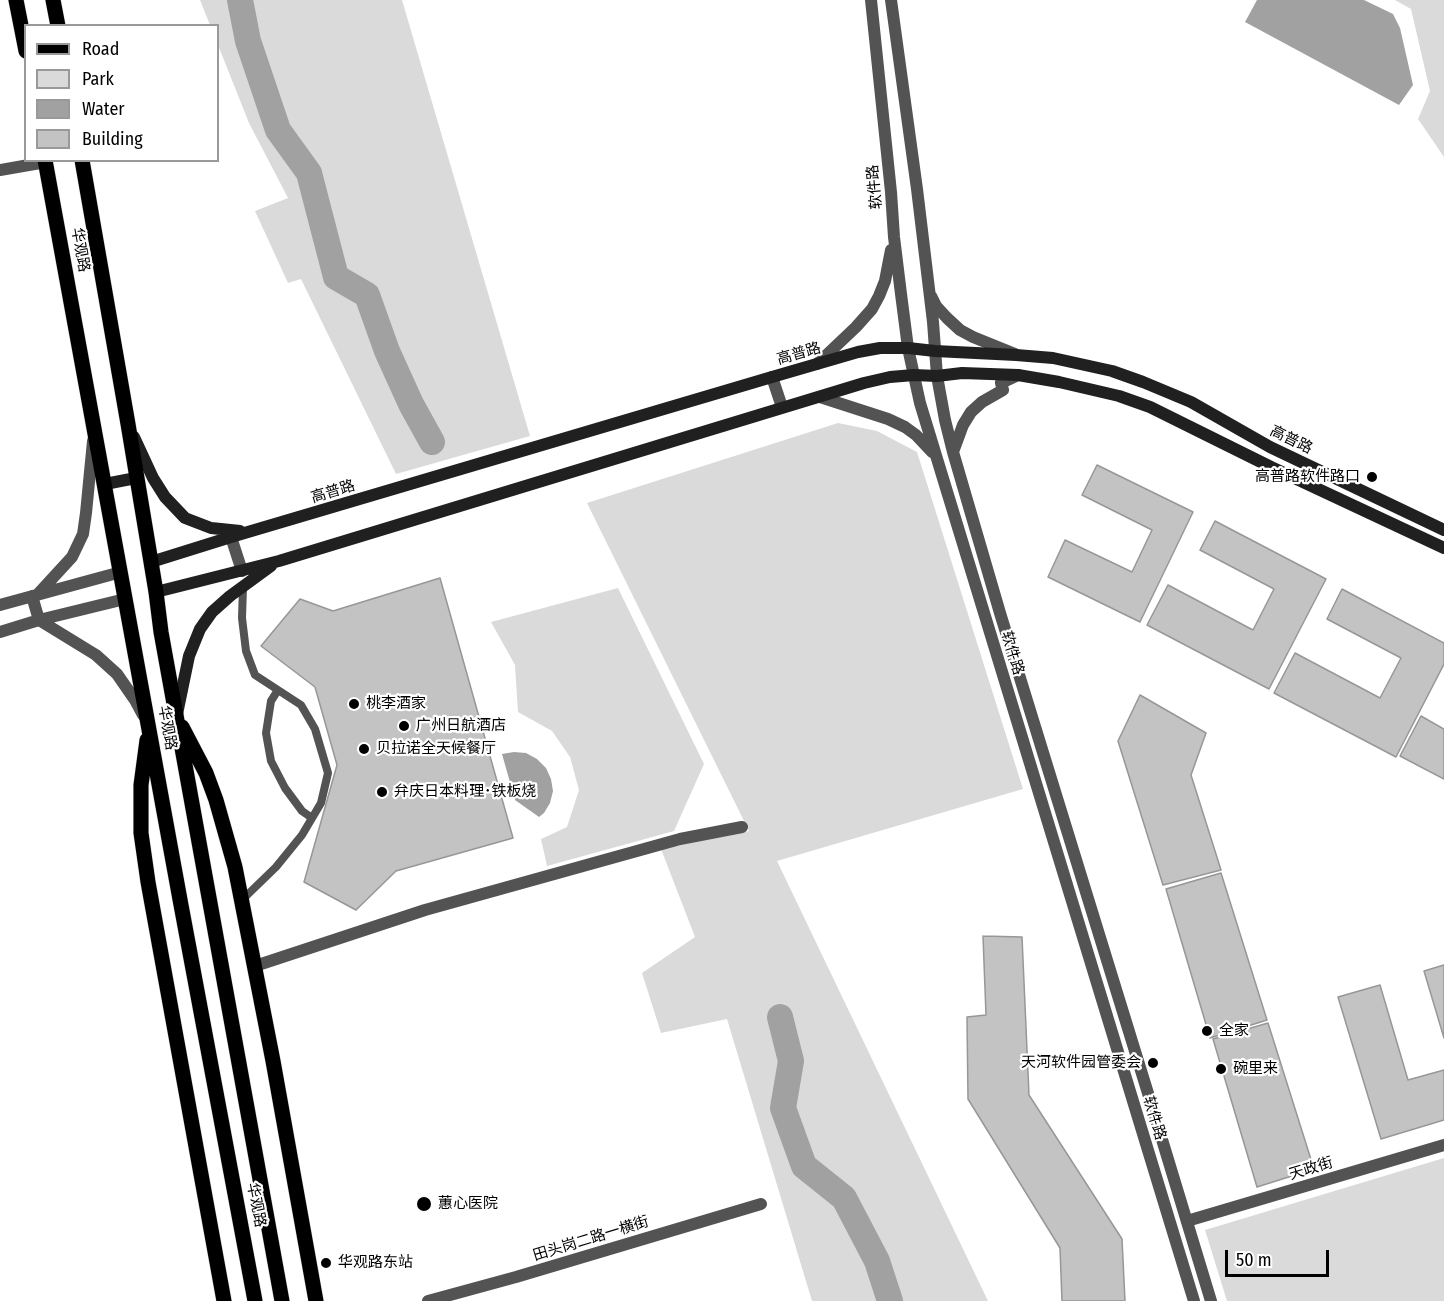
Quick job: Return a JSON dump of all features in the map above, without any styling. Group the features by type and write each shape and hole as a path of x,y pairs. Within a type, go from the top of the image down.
{"main road":[{"path":"16,0 24,41"},
{"path":"53,0 58,24"},
{"name":"华观路","path":"46,162 255,1301"},
{"name":"华观路","path":"82,162 161,632 282,1301"},
{"name":"高普路","path":"151,562 772,377 858,352 880,348 1053,358 1112,371 1191,402 1270,447 1444,530"},
{"path":"156,592 279,561 864,383 890,377 962,373 1018,375 1089,388 1150,407 1444,548"},
{"path":"128,424 153,478 165,497 185,518 211,528 236,531 262,529"},
{"path":"105,484 136,478"},
{"path":"279,561 212,612 200,628 189,656 176,717 202,764 216,800 242,900 316,1301"},
{"path":"149,725 141,785 143,843 151,902 224,1301"}],"street":[{"name":"软件路","path":"871,0 894,237 908,348 920,403 1194,1301"},
{"name":"软件路","path":"891,0 917,189 936,376 953,452 1000,613 1211,1301"},
{"path":"0,170 41,162"},
{"path":"817,364 872,309 885,281 894,237"},
{"path":"929,291 936,306 960,330 972,338 1016,355"},
{"path":"953,452 963,425 971,412 982,402 1003,390 1000,383 1018,375"},
{"path":"772,377 782,407"},
{"path":"819,397 875,414 896,423 916,435 936,456"},
{"path":"35,595 72,557 83,534 95,428"},
{"path":"231,537 242,571"},
{"path":"0,605 121,572"},
{"path":"35,595 39,620 96,655 117,674 149,725"},
{"path":"0,632 125,599"},
{"path":"255,966 425,910 680,839 742,827"},
{"name":"天政街","path":"1187,1221 1444,1145"},
{"name":"田头岗二路一横街","path":"429,1301 761,1204"}],"lane":[{"path":"242,900 276,867 302,835 321,803 328,773 315,729 301,705 255,675 246,651 242,618 243,587"},
{"path":"278,690 271,701 266,733 271,761 285,788 302,811 312,818"}],"green space":[{"path":"200,0 402,0 530,436 396,474 301,279 288,283 255,211 288,198 249,123 219,48 219,24 210,24"},
{"path":"1395,0 1444,0 1444,157 1418,119 1430,91 1411,9"},
{"path":"838,423 877,431 917,452 1023,789 777,861 988,1301 812,1301 727,1019 661,1033 642,973 695,937 661,849 749,831 587,503"},
{"path":"618,588 704,764 674,831 547,866 541,839 567,827 579,790 570,757 552,731 518,712 515,665 491,622"},
{"path":"1444,1158 1444,1301 1227,1301 1205,1230"}],"water":[{"path":"1257,0 1364,0 1393,14 1400,28 1413,85 1399,105 1245,22"},
{"path":"526,753 537,759 546,768 551,779 553,791 550,803 539,817 515,800 502,754"}],"building":[{"path":"1097,465 1193,512 1140,622 1048,577 1065,540 1132,572 1152,530 1082,495"},
{"path":"1215,521 1326,579 1269,689 1147,625 1168,585 1253,630 1274,589 1200,550"},
{"name":"广州日航酒店","path":"440,578 513,838 396,871 356,910 304,882 337,765 315,687 261,646 300,599 333,611"},
{"path":"1342,589 1444,643 1444,664 1396,757 1274,693 1295,653 1380,698 1401,658 1327,619"},
{"path":"1140,695 1206,733 1191,775 1221,870 1163,885 1118,741"},
{"path":"1421,716 1444,729 1444,779 1400,756"},
{"path":"1221,873 1267,1020 1210,1038 1166,889"},
{"path":"983,936 1022,937 1029,1095 1122,1239 1125,1301 1062,1301 1060,1248 968,1099 967,1017 986,1015"},
{"path":"1444,965 1444,1038 1424,971"},
{"path":"1380,985 1408,1080 1444,1070 1444,1120 1381,1139 1338,997"},
{"path":"1268,1023 1314,1169 1257,1187 1213,1039"}],"waterway":[{"path":"240,0 248,41 278,130 309,173 336,277 367,295 387,351 411,404 432,442"},
{"path":"780,1017 791,1061 783,1108 804,1166 844,1198 877,1261 890,1301"}],"place":[{"name":"高普路软件路口","path":"1372,477"},
{"name":"桃李酒家","path":"354,704"},
{"name":"广州日航酒店","path":"404,726"},
{"name":"贝拉诺全天候餐厅","path":"364,749"},
{"name":"弁庆日本料理･铁板烧","path":"382,792"},
{"name":"全家","path":"1207,1031"},
{"name":"天河软件园管委会","path":"1153,1063"},
{"name":"碗里来","path":"1221,1069"},
{"name":"蕙心医院","path":"424,1204"},
{"name":"华观路东站","path":"326,1263"}]}
